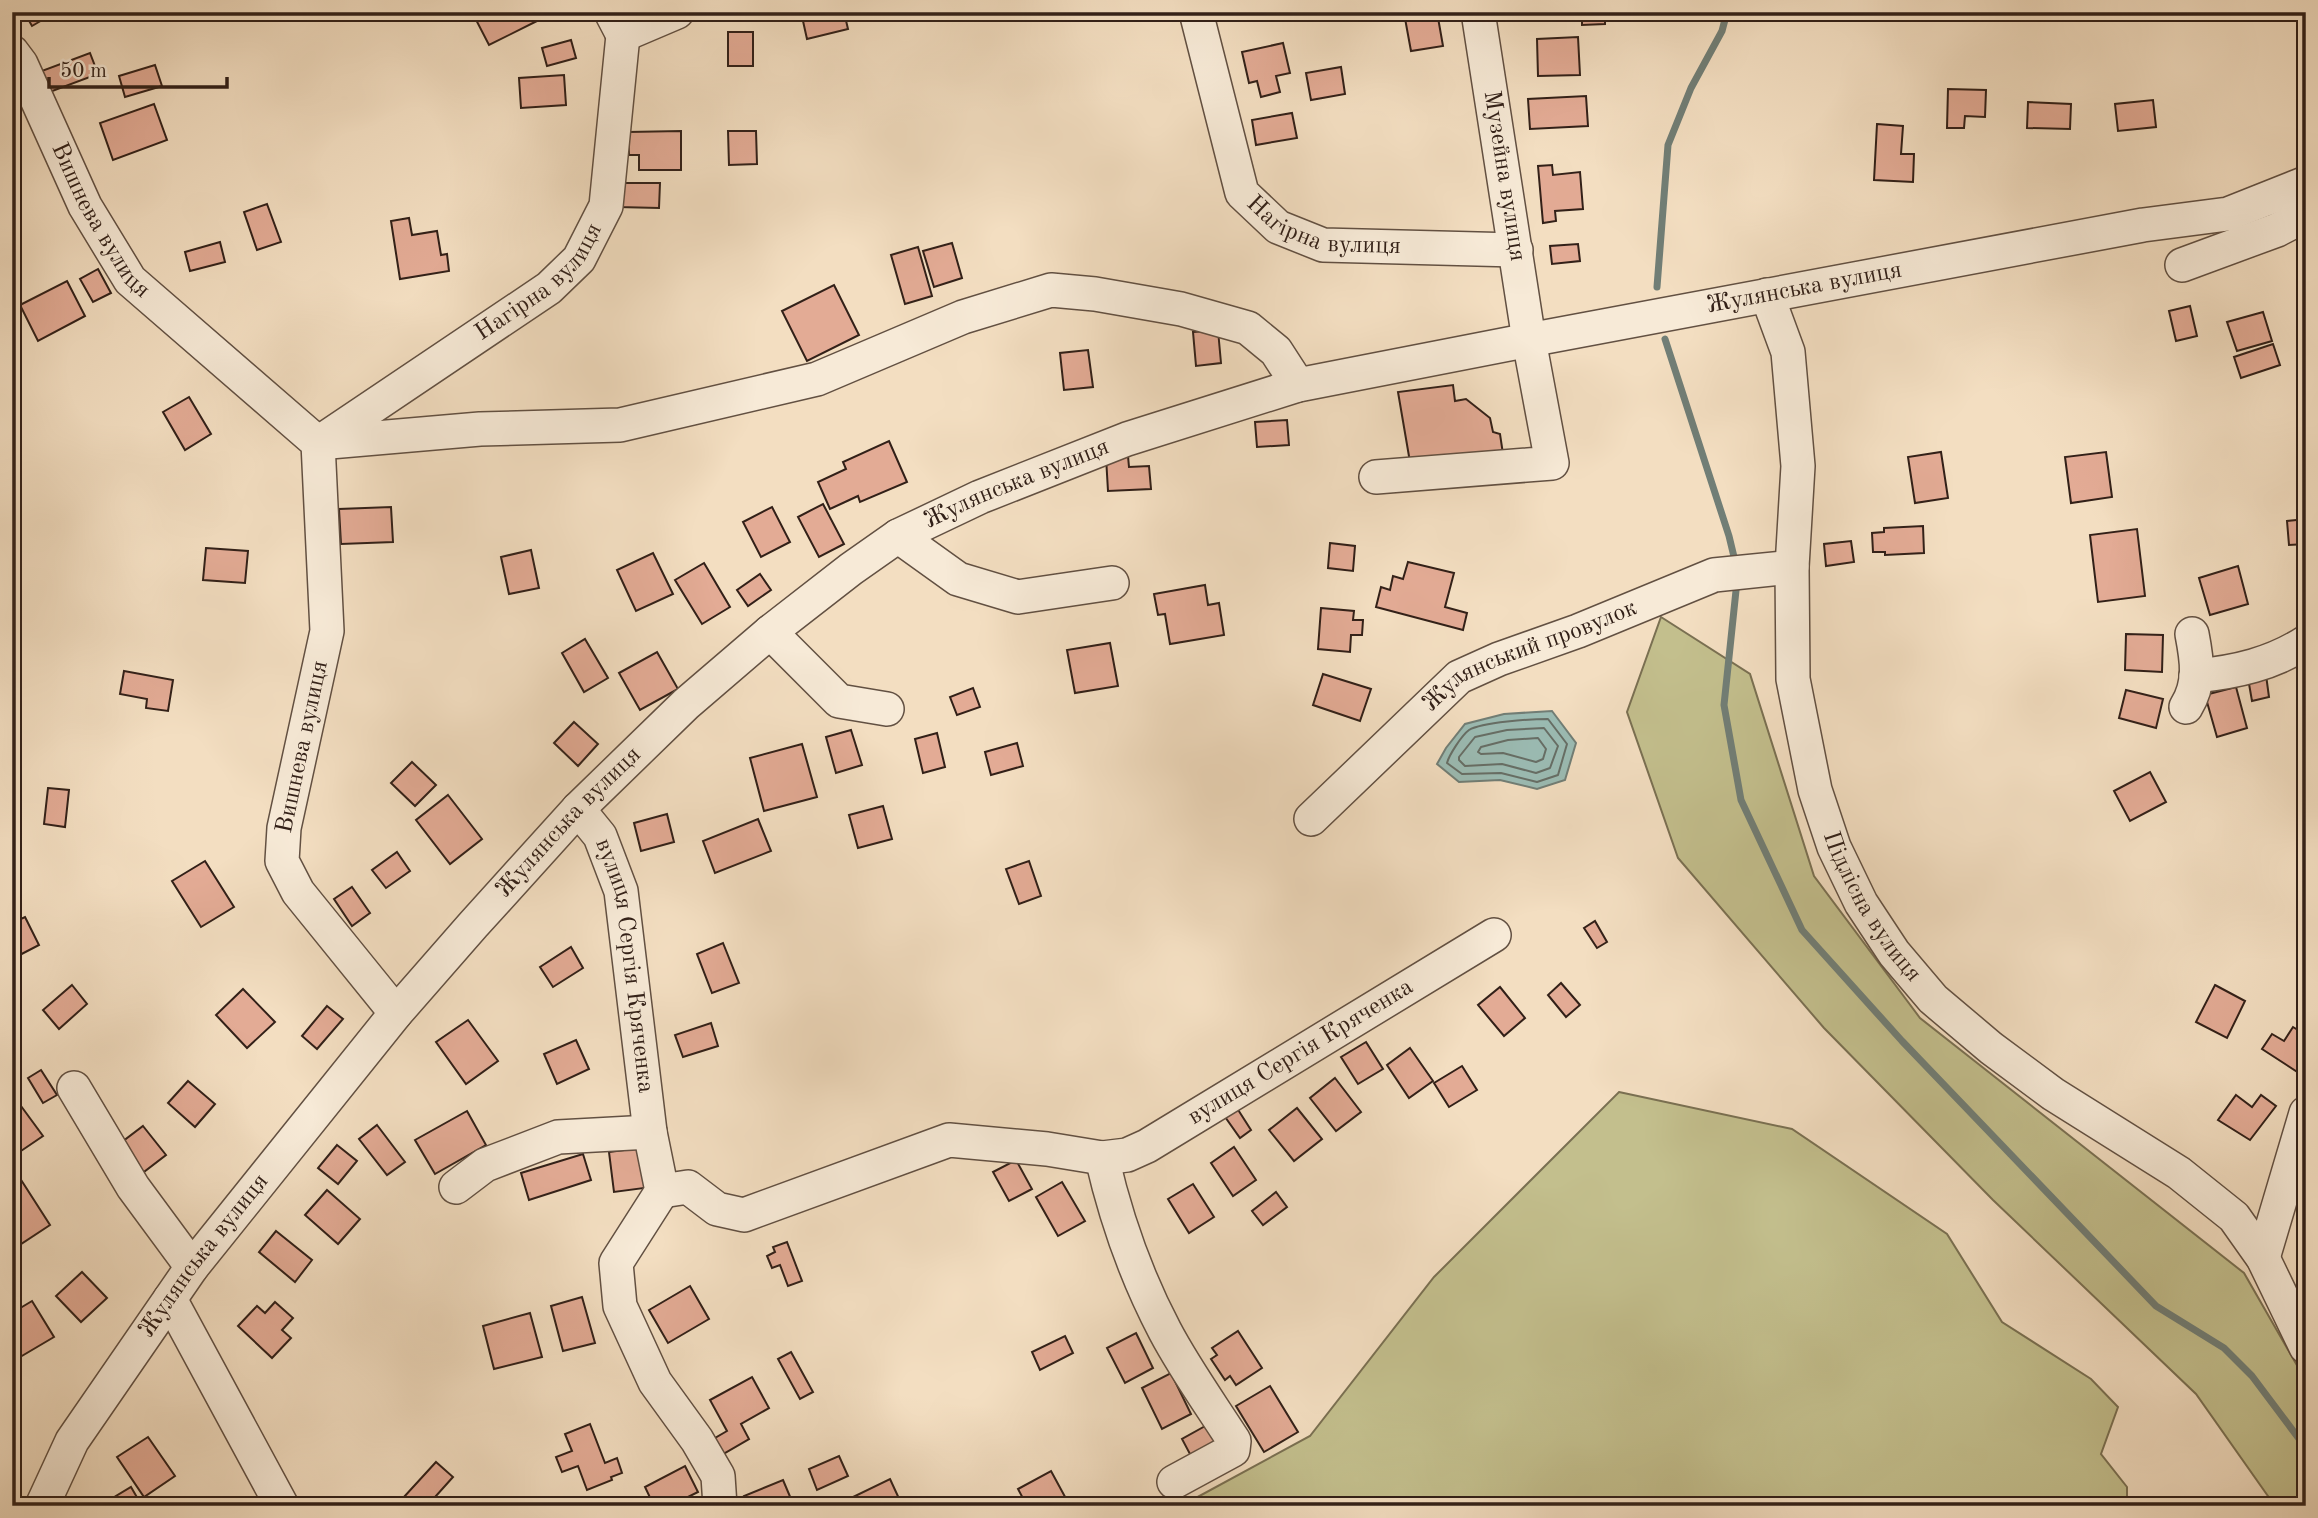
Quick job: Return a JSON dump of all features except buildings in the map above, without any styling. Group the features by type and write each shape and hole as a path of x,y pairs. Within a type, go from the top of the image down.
{"street":[{"name":"Нагірна вулиця","path":"318,443 550,288 579,259 606,206 617,24 677,12"},
{"name":"Нагірна вулиця","path":"1196,12 1242,193 1278,227 1323,245 1516,250"},
{"name":"Музейна вулиця","path":"1376,477 1552,463 1529,340 1478,12"},
{"name":"Вишнева вулиця","path":"12,52 21,64 85,206 130,280 318,443 327,631 284,828 282,861 298,892 396,1013"},
{"name":"Жулянська вулиця","path":"42,1506 72,1441 192,1267 396,1013 578,809 686,704 770,632 898,536 980,497 1127,439 1298,385 2143,225 2228,214 2306,183"},
{"path":"2182,265 2277,230 2306,215"},
{"path":"318,443 480,429 620,425 817,379 963,317 1051,290 1095,294 1181,309 1248,328 1276,351 1298,385"},
{"name":"Підлісна вулиця","path":"1767,295 1788,352 1798,466 1792,567 1793,679 1815,790 1834,847 1861,902 1894,953 1933,999 1991,1048 2053,1094 2179,1173 2234,1217 2263,1258 2306,1347"},
{"path":"898,536 958,579 1018,597 1112,583"},
{"name":"Жулянський провулок","path":"1311,819 1459,677 1714,575 1792,567"},
{"path":"770,632 839,701 887,709"},
{"path":"2192,634 2198,666 2191,692 2234,672 2287,654 2306,642"},
{"name":"вулиця Сергія Кряченка","path":"578,809 600,836 621,891 650,1132 662,1191 688,1187 718,1209 744,1215 948,1140 1046,1149 1102,1158 1127,1155 1147,1146 1494,935"},
{"path":"74,1088 134,1187 192,1267"},
{"path":"2263,1258 2306,1113"},
{"name":"вулиця Сергія Кряченка","path":"456,1187 485,1165 558,1137 650,1132"},
{"path":"1102,1158 1123,1239 1143,1286 1166,1333 1234,1441 1233,1450 1174,1482"},
{"path":"662,1191 616,1263 620,1306 654,1382 697,1440 718,1476 720,1506"},
{"path":"170,1299 282,1506"}],"shaded area":[{"path":"1661,617 1750,674 1814,876 1920,1018 2244,1273 2306,1381 2306,1506 2275,1506 2196,1394 1993,1200 1824,1028 1678,858 1627,712"},
{"path":"1619,1092 1792,1129 1947,1234 2002,1322 2091,1379 2118,1407 2101,1454 2127,1487 2127,1506 1181,1506 1310,1436 1434,1277"}],"water":[{"path":"1552,711 1576,743 1565,780 1537,789 1500,780 1459,782 1437,764 1465,724 1504,714"}],"waterway":[{"path":"1657,287 1668,145 1691,88 1722,31 1727,12"},
{"path":"1665,339 1735,561"},
{"path":"1737,581 1724,705 1741,800 1802,930 1902,1041 2156,1306 2224,1348 2252,1376 2306,1448"}]}
